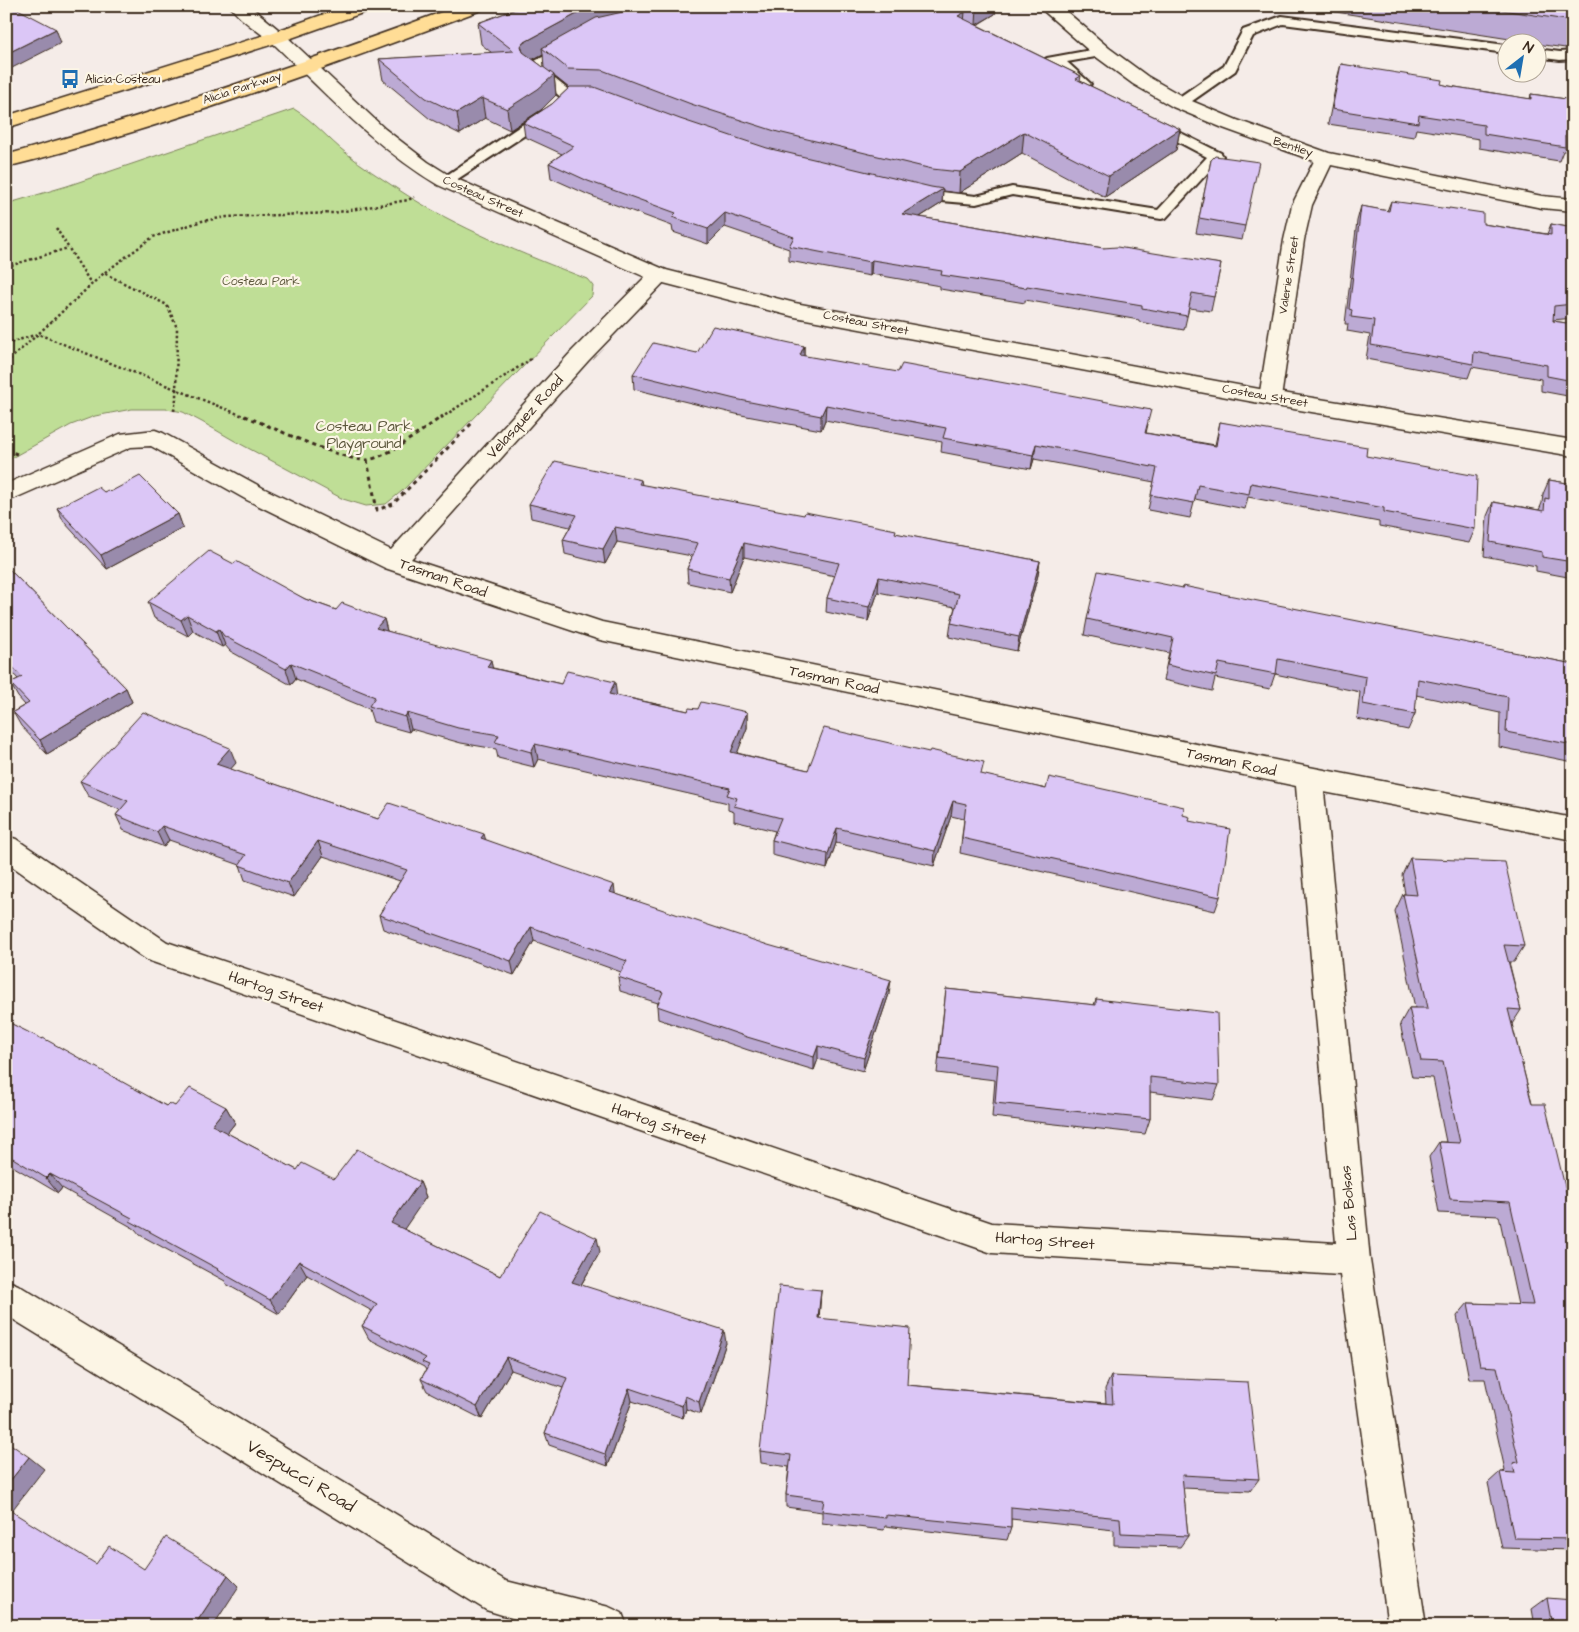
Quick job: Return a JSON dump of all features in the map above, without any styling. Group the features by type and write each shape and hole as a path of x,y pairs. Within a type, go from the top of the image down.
{"main road":[{"path":"6,122 277,37 365,6"},
{"name":"Alicia Parkway","path":"6,161 75,142 308,67 475,6"}],"street":[{"name":"Costeau Street","path":"239,6 277,37 350,110 422,168 446,181 659,275 795,310 1270,398 1573,448"},
{"name":"Bentley","path":"1047,6 1058,13 1102,52 1140,80 1180,103 1280,144 1325,158 1542,202 1573,205"},
{"name":"Valerie Street","path":"1270,398 1294,240 1302,205 1325,158"},
{"name":"Velasquez Road","path":"394,562 580,356 659,275"},
{"name":"Tasman Road","path":"155,438 255,494 394,562 600,631 1309,778 1573,829"},
{"path":"6,494 128,439 155,438"},
{"name":"Las Bolsas","path":"1309,778 1354,1260 1407,1626"},
{"name":"Hartog Street","path":"6,847 157,951 992,1238 1354,1260"},
{"name":"Vespucci Road","path":"6,1296 500,1597 609,1626"}],"lane":[{"path":"1180,103 1230,68 1248,33 1282,20 1496,48"},
{"path":"578,43 532,68 567,95 598,95 607,98"},
{"path":"1037,63 1102,52"},
{"path":"1546,54 1573,55"},
{"path":"1057,61 1096,93"},
{"path":"446,181 547,114 567,95"},
{"path":"902,190 930,196 976,200 1012,191 1161,215 1216,156 1139,116"}],"path":[{"path":"6,363 104,273 153,238 202,221 227,217 333,213 408,200"},
{"path":"56,228 92,285"},
{"path":"6,267 68,248"},
{"path":"104,273 167,305 177,328 176,399 173,414 155,438"},
{"path":"6,344 38,334 347,457 367,460 385,454 399,446 538,355 525,368"},
{"path":"367,460 377,510 393,504 478,416"}],"green space":[{"name":"Costeau Park","path":"294,109 352,158 421,204 515,250 587,279 593,286 592,296 402,491 386,504 366,506 343,499 183,412 167,409 132,409 95,416 71,425 6,461 6,204 67,186"}],"building":[{"path":"6,6 12,6 56,29 6,54"},
{"path":"524,6 597,6 586,9 523,43 521,46 523,52 554,75 538,89 507,109 482,98 457,113 426,98 379,59 514,51 478,23"},
{"path":"649,6 953,6 965,12 958,16 1081,76 1076,79 1180,129 1109,176 1024,132 960,172 932,169 778,132 691,104 602,70 568,69 542,48 596,18"},
{"path":"1476,6 1573,6 1573,21"},
{"path":"1341,64 1442,80 1441,84 1449,86 1531,99 1531,94 1573,100 1573,137 1565,136 1565,147 1484,134 1484,125 1419,115 1418,123 1332,109"},
{"path":"570,87 594,87 680,119 767,148 943,189 902,214 1103,248 1117,247 1221,264 1214,297 1192,293 1187,316 1142,308 1142,305 1027,286 1026,288 941,275 942,271 872,260 870,262 789,246 794,237 725,213 708,229 672,217 676,213 588,181 549,163 574,146 523,123 552,104"},
{"path":"1215,156 1259,162 1245,226 1199,218 1211,160"},
{"path":"1391,201 1483,213 1483,224 1551,235 1551,224 1573,228 1573,304 1554,306 1553,321 1573,324 1573,381 1547,376 1547,365 1474,352 1473,364 1371,345 1374,320 1351,317 1352,310 1349,309 1361,206 1389,211"},
{"path":"713,326 804,346 800,355 898,372 902,364 1151,410 1145,433 1216,446 1220,422 1367,447 1366,456 1477,476 1475,529 1384,512 1384,508 1251,483 1249,494 1198,485 1194,503 1151,495 1157,468 1036,444 1033,455 943,438 946,428 826,405 821,416 735,399 633,374 653,343 697,353"},
{"path":"555,461 641,480 639,484 804,515 805,512 896,530 895,533 1040,561 1019,637 951,623 959,594 879,577 869,607 827,598 839,563 744,543 729,578 687,569 698,543 615,527 603,549 563,540 577,515 529,504"},
{"path":"140,476 178,514 101,555 57,508 98,487 104,492 108,490 110,492"},
{"path":"1549,480 1573,484 1573,562 1542,557 1542,552 1490,542 1493,502 1544,511 1545,498 1549,499"},
{"path":"209,551 234,564 236,561 305,599 336,610 342,603 384,619 376,628 491,660 487,667 561,684 567,671 615,682 609,694 688,711 689,708 698,709 701,702 747,712 731,752 808,770 824,728 929,752 930,750 984,762 981,774 1046,789 1049,777 1184,807 1183,815 1190,817 1189,821 1230,829 1220,897 962,838 966,804 953,801 935,851 837,828 828,854 772,840 781,818 734,806 737,798 727,795 730,788 535,744 531,752 495,742 499,735 458,728 407,713 405,717 369,706 375,697 291,663 286,669 224,636 219,629 216,631 187,615 181,620 148,602"},
{"path":"6,566 126,688 40,740 13,712 29,703 10,683 22,677 6,660"},
{"path":"1098,571 1183,588 1183,586 1573,664 1573,745 1506,732 1508,697 1418,679 1415,714 1363,704 1366,677 1278,659 1276,674 1219,663 1216,676 1167,665 1173,638 1087,619"},
{"path":"143,712 230,748 216,764 378,819 389,803 484,834 481,838 614,885 610,892 768,945 891,980 864,1058 818,1046 814,1057 747,1037 657,1006 663,992 618,977 627,961 531,927 511,961 379,915 407,870 318,841 288,883 239,865 246,855 162,826 157,832 116,815 128,801 80,781"},
{"path":"1410,858 1505,862 1524,946 1504,945 1521,1010 1508,1009 1532,1104 1545,1104 1573,1220 1573,1539 1514,1538 1500,1472 1515,1473 1513,1463 1519,1462 1497,1367 1480,1366 1468,1303 1533,1305 1510,1202 1450,1199 1439,1142 1460,1143 1443,1062 1421,1061 1409,1008 1428,1008 1403,894 1417,895"},
{"path":"946,989 1096,1005 1096,999 1217,1013 1219,1085 1150,1077 1150,1119 995,1103 998,1065 939,1058"},
{"path":"6,1021 43,1038 166,1106 169,1103 175,1106 190,1088 226,1107 212,1125 297,1170 302,1163 334,1179 357,1149 420,1182 391,1223 500,1276 540,1211 597,1238 572,1282 724,1330 699,1402 685,1396 682,1406 629,1388 605,1454 545,1433 567,1378 506,1357 477,1407 421,1379 429,1365 422,1362 426,1358 362,1326 377,1304 299,1261 270,1300 130,1221 132,1218 50,1174 46,1178 6,1154 6,1138 9,1135 6,1133"},
{"path":"779,1286 821,1290 818,1318 910,1328 907,1385 1113,1404 1111,1376 1248,1382 1259,1479 1182,1475 1188,1536 1121,1533 1120,1518 1011,1507 1011,1528 886,1515 886,1518 822,1511 824,1500 786,1495 791,1455 760,1451"},
{"path":"6,1441 29,1457 6,1486"},
{"path":"6,1508 96,1564 109,1546 144,1569 166,1537 228,1575 194,1626 6,1626"},
{"path":"1547,1598 1573,1600 1573,1626 1552,1626"}],"place":[{"name":"Alicia-Costeau","path":"70,79"}],"park label":[{"name":"Costeau Park Playground","path":"364,434"}]}
